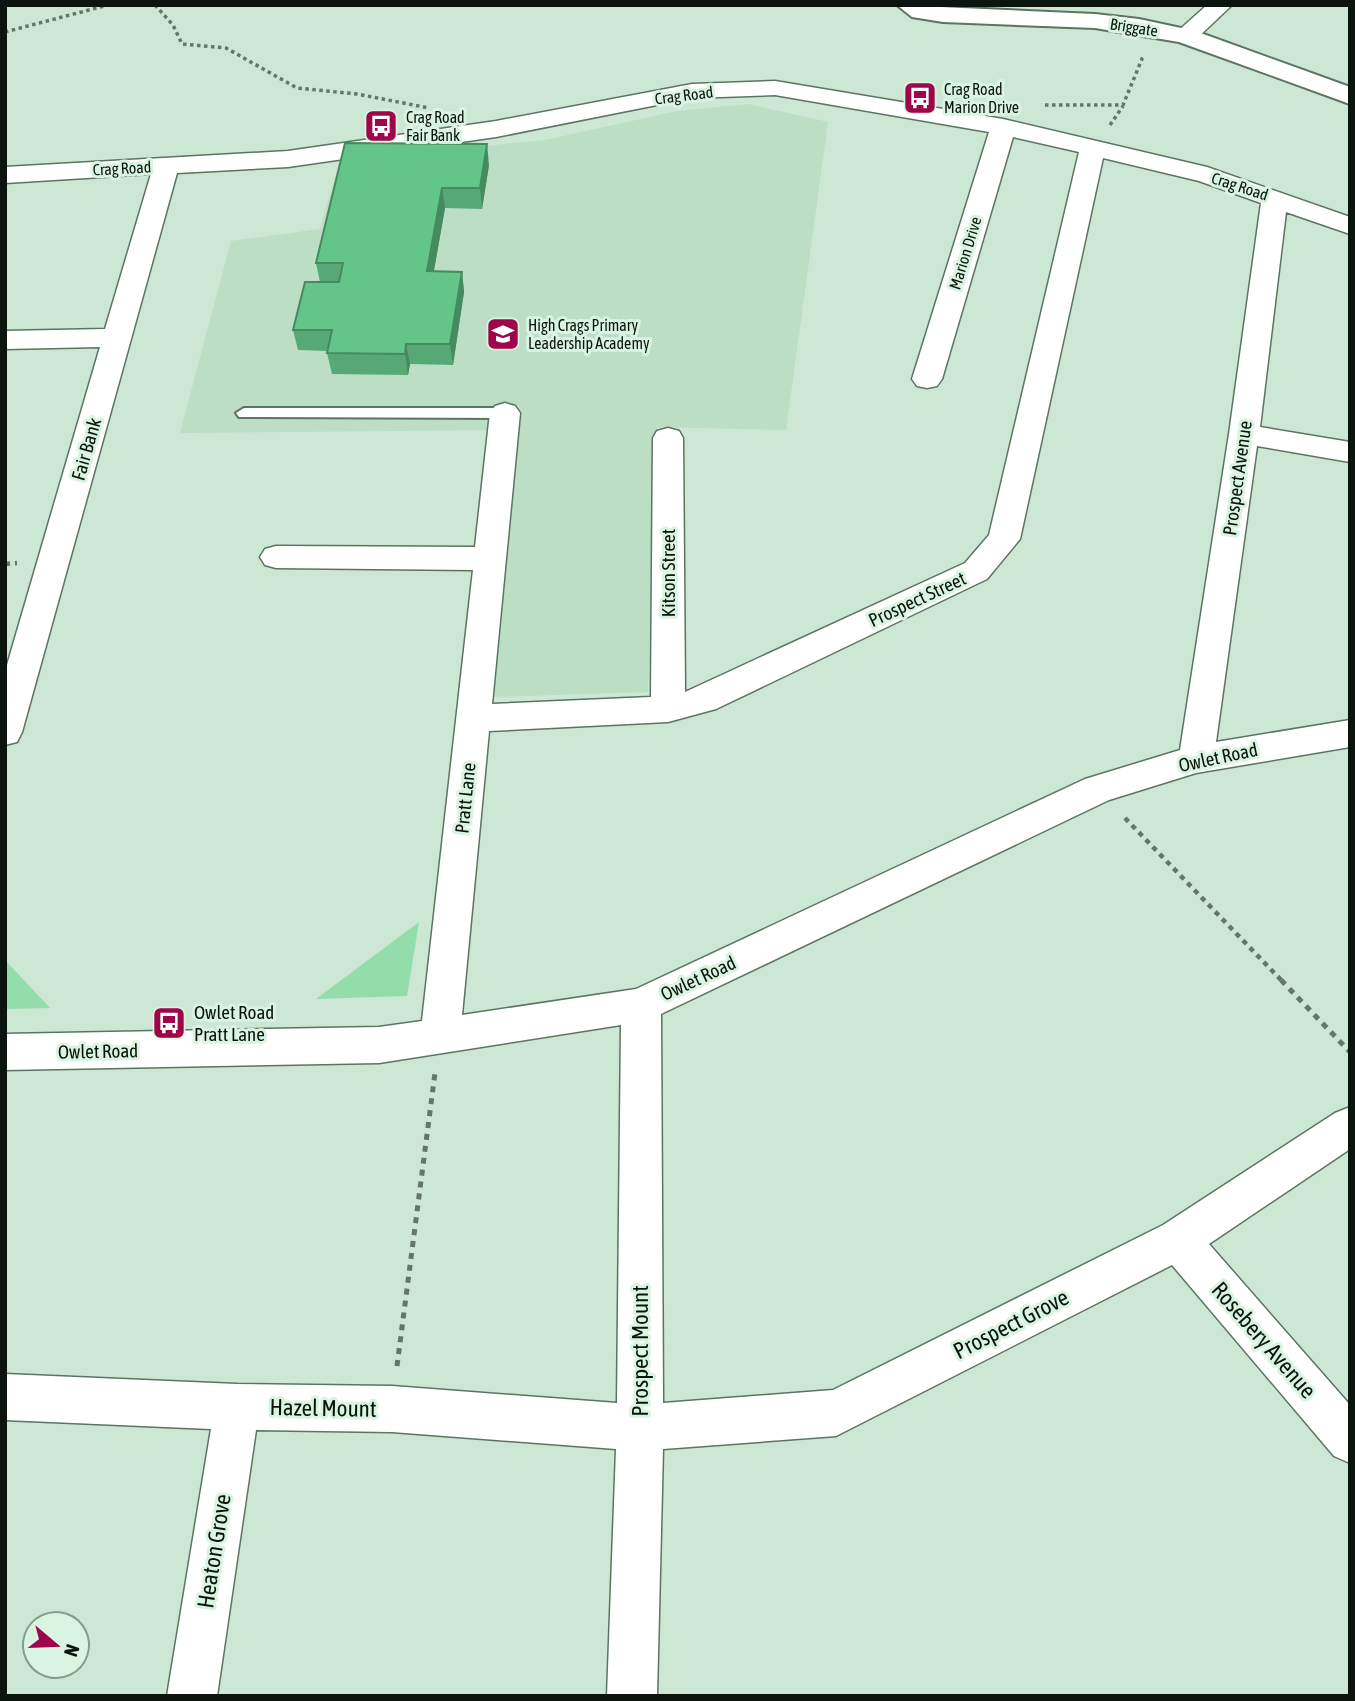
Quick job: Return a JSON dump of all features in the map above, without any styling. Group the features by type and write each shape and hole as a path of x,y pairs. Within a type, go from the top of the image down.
{"main road":[{"name":"Briggate","path":"909,5 921,12 943,16 1095,21 1186,36 1350,96"}],"street":[{"path":"1186,36 1221,5"},
{"name":"Crag Road","path":"5,175 288,159 496,129 692,91 775,88 1003,127 1207,175 1350,226"},
{"name":"Marion Drive","path":"927,380 1003,127"},
{"name":"Prospect Street","path":"474,718 668,709 704,701 976,571 1003,539 1093,148"},
{"name":"Fair Bank","path":"5,732 166,166"},
{"name":"Prospect Avenue","path":"1196,759 1244,434 1275,198"},
{"path":"5,340 117,338"},
{"name":"Pratt Lane","path":"440,1037 505,413"},
{"path":"1244,434 1350,452"},
{"name":"Kitson Street","path":"668,438 668,709"},
{"path":"276,557 490,559"},
{"name":"Owlet Road","path":"5,1052 379,1045 641,1005 1098,789 1196,759 1350,733"},
{"name":"Prospect Mount","path":"632,1696 639,1428 641,1005"},
{"name":"Prospect Grove","path":"639,1428 836,1413 1178,1240 1350,1126"},
{"name":"Rosebery Avenue","path":"1178,1240 1350,1440"},
{"name":"Hazel Mount","path":"5,1397 237,1407 392,1409 639,1428"},
{"name":"Heaton Grove","path":"192,1696 237,1407"}],"lane":[{"path":"244,412 505,413"}],"path":[{"path":"5,32 108,5"},
{"path":"155,5 173,25 182,44 226,48 297,88 357,94 424,106 496,129"},
{"path":"1042,105 1123,105 1142,59 1129,56"},
{"path":"1098,789 1350,1052"},
{"path":"392,1409 440,1037"}],"shaded area":[{"name":"High Crags Primary Leadership Academy","path":"748,104 828,122 786,430 657,427 648,692 491,697 519,430 180,433 231,241 320,229 341,157 370,158 545,140 677,111"}],"green space":[{"path":"419,922 407,996 316,999"},
{"path":"5,960 50,1008 5,1009"}],"building":[{"path":"345,143 487,144 480,188 442,188 427,271 462,272 450,344 406,344 405,354 327,353 332,330 293,330 305,282 339,282 343,263 316,263"}],"place":[{"name":"Crag Road Marion Drive","path":"920,98"},
{"name":"Crag Road Fair Bank","path":"381,126"},
{"name":"High Crags Primary Leadership Academy","path":"503,334"},
{"name":"Owlet Road Pratt Lane","path":"169,1023"}]}
